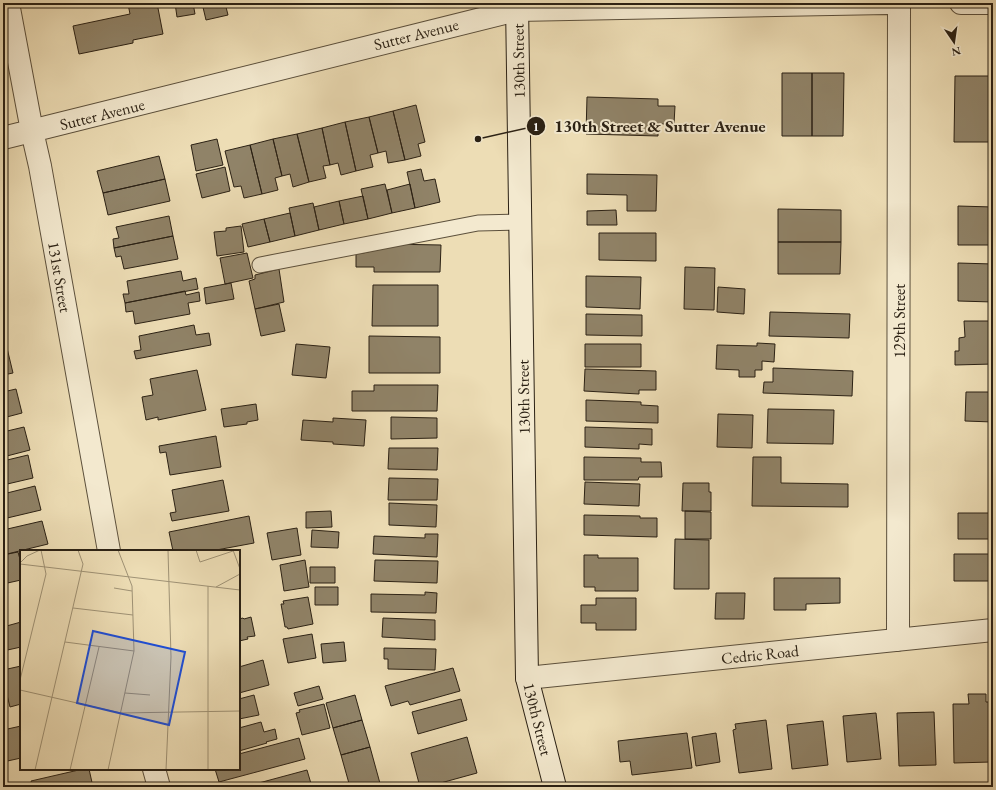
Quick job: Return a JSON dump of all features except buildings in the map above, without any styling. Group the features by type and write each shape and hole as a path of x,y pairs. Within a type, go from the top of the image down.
{"street":[{"name":"131st Street","path":"8,3 40,166 109,550"},
{"name":"Sutter Avenue","path":"3,138 517,6 887,3"},
{"name":"129th Street","path":"898,640 899,3"},
{"path":"961,3 993,3"},
{"name":"130th Street","path":"517,6 527,678 555,787"},
{"name":"Cedric Road","path":"527,678 993,630"},
{"path":"154,770 159,787"}],"lane":[{"path":"260,265 478,223 520,222"}],"place":[{"name":"130th Street & Sutter Avenue","path":"478,139"}]}
